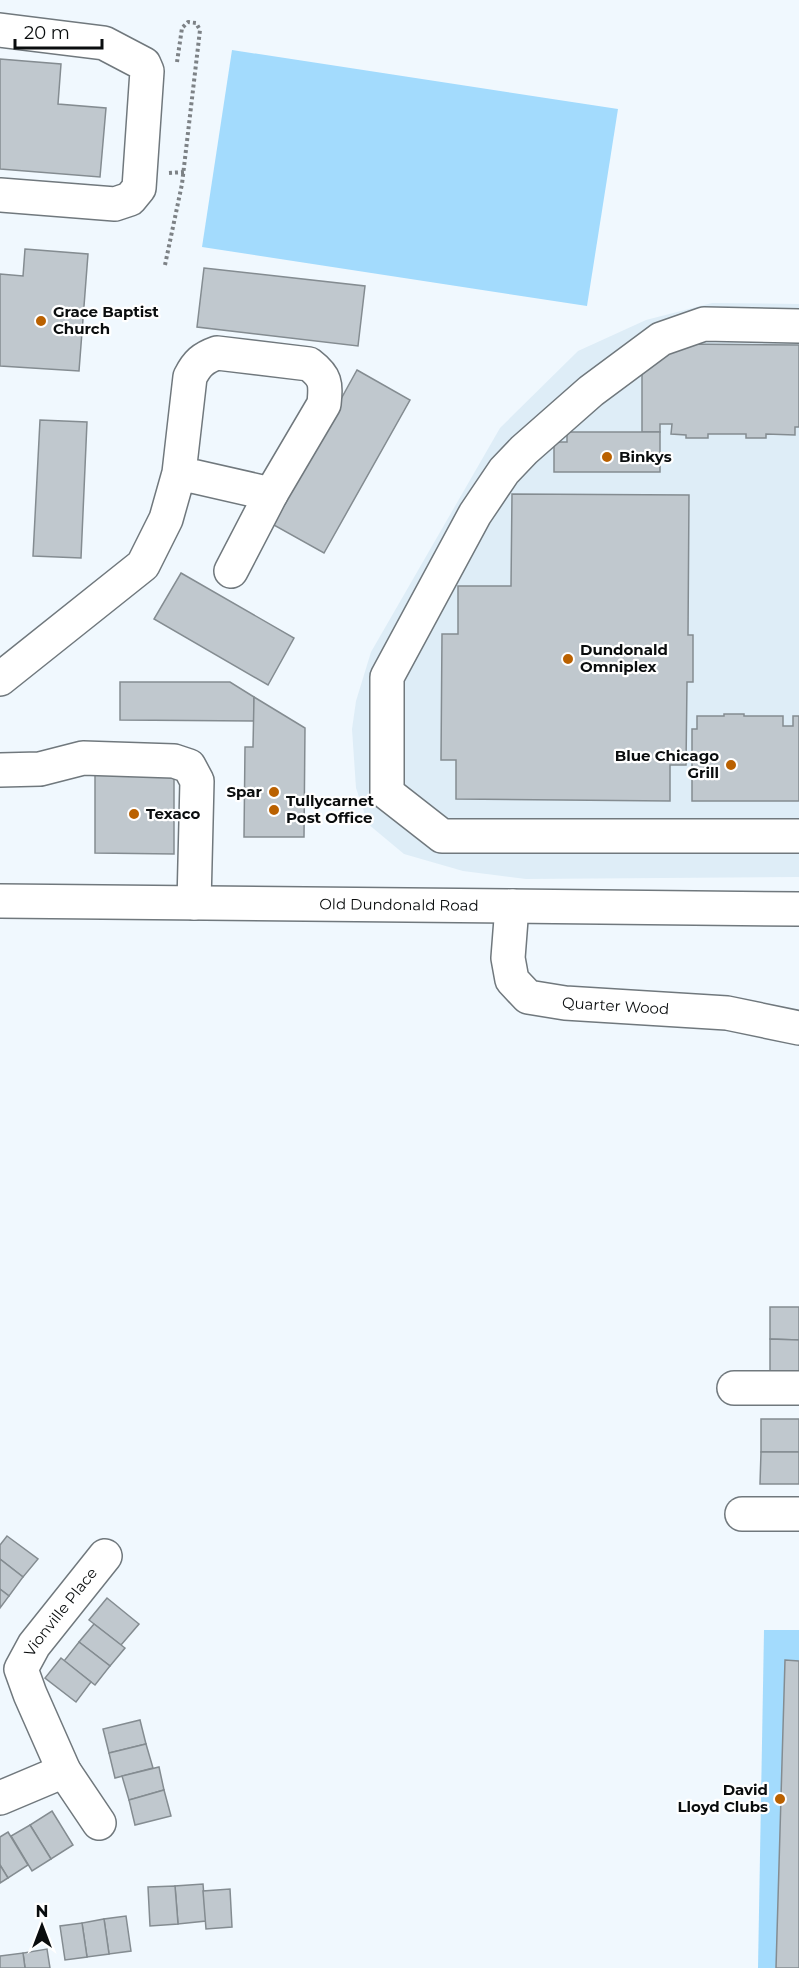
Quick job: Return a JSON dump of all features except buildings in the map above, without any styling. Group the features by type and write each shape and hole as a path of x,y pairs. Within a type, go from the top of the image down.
{"street":[{"path":"0,30 104,43 144,63 147,71 139,188 130,199 115,204 0,195"},
{"path":"799,326 704,324 661,339 591,391 504,471 475,514 387,677 387,793 442,836 799,836"},
{"path":"0,679 143,565 166,519 179,473 190,377 196,364 217,352 309,364 321,373 325,388 324,404 271,494 231,571"},
{"path":"179,473 271,494"},
{"path":"0,771 40,770 83,758 174,761 189,766 197,782 194,903"},
{"name":"Old Dundonald Road","path":"0,901 799,909"},
{"name":"Quarter Wood","path":"512,906 508,958 512,980 528,997 565,1004 727,1013 799,1028"},
{"path":"734,1388 799,1388"},
{"path":"742,1514 799,1514"},
{"name":"Vionville Place","path":"99,1823 63,1771 21,1669 34,1645 105,1556"},
{"path":"0,1798 63,1771"}],"path":[{"path":"165,265 184,172 200,30 196,23 188,22 182,28 177,62"}],"shaded area":[{"path":"232,50 618,109 587,306 202,247"},
{"path":"712,303 799,304 799,877 526,879 463,871 404,854 368,824 356,788 352,729 356,701 371,652 500,428 578,351 646,320"},
{"name":"David Lloyd Clubs","path":"764,1630 799,1630 799,1968 758,1968"}],"place":[{"name":"Grace Baptist Church","path":"41,321"},
{"name":"Binkys","path":"607,457"},
{"name":"Dundonald Omniplex","path":"568,659"},
{"name":"Blue Chicago Grill","path":"731,765"},
{"name":"Spar","path":"274,792"},
{"name":"Tullycarnet Post Office","path":"274,810"},
{"name":"Texaco","path":"134,814"},
{"name":"David Lloyd Clubs","path":"780,1799"}]}
